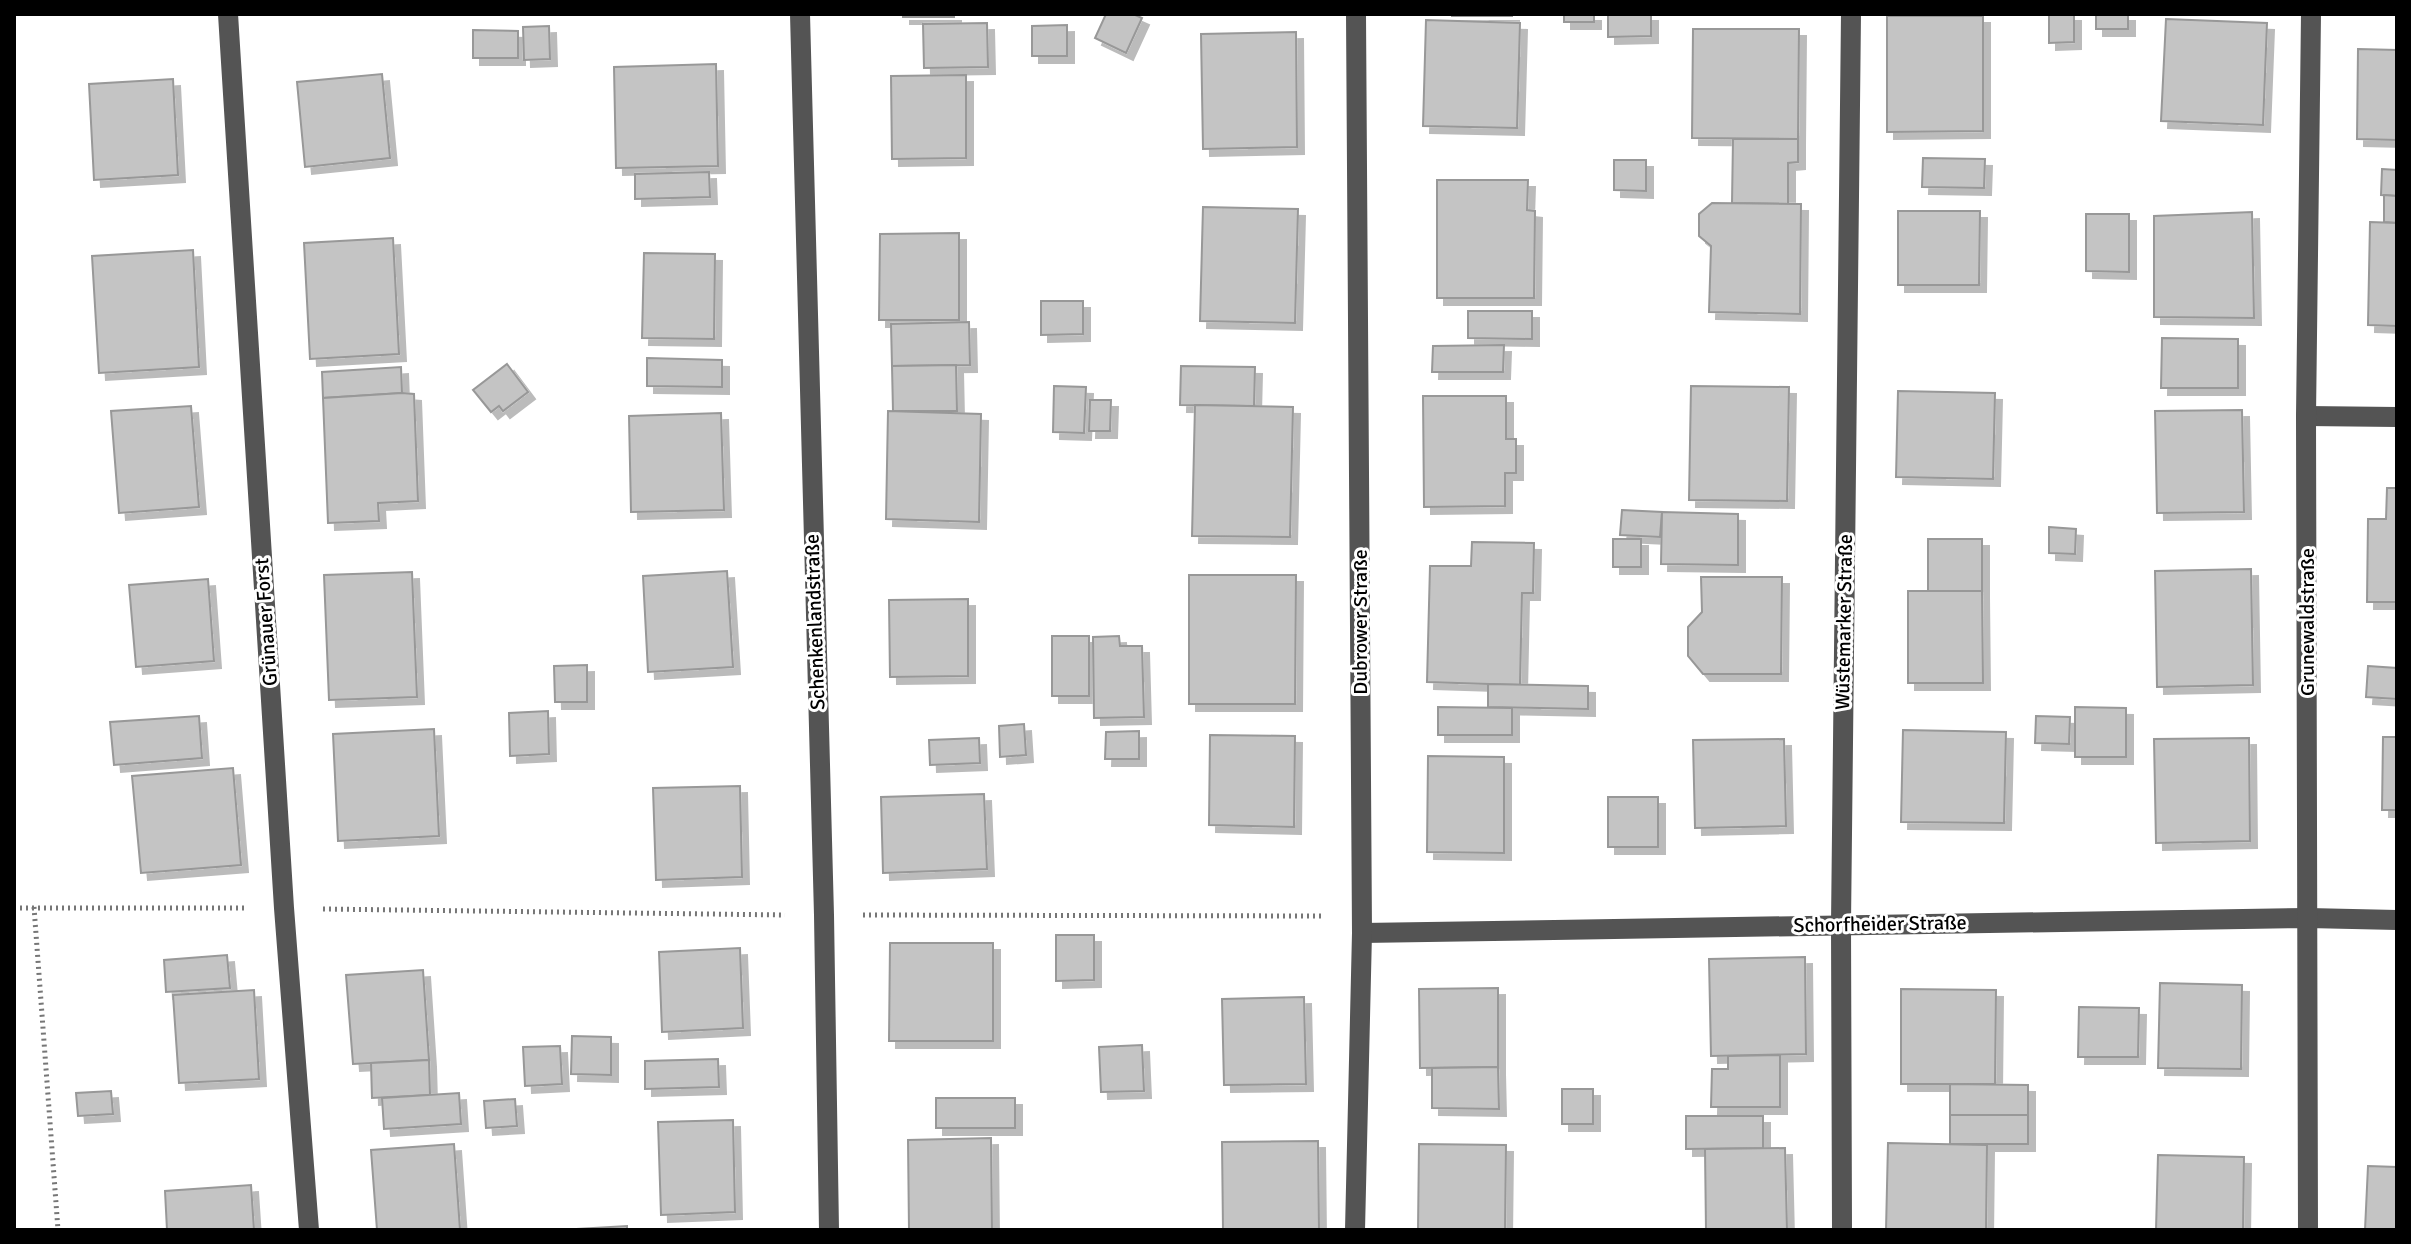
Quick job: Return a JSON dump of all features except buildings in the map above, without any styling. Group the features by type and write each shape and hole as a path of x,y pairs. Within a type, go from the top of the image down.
{"street":[{"name":"Grünauer Forst","path":"228,14 284,908 309,1230"},
{"name":"Schenkenlandstraße","path":"800,14 824,915 829,1230"},
{"name":"Dubrower Straße","path":"1355,1230 1362,933 1356,14"},
{"name":"Wüstemarker Straße","path":"1842,1230 1841,924 1851,14"},
{"name":"Grunewaldstraße","path":"2308,1230 2306,416 2311,14"},
{"path":"2306,416 2397,417"},
{"name":"Schorfheider Straße","path":"1362,933 2308,918 2397,920"}],"path":[{"path":"34,907 58,1230"},
{"path":"14,908 284,908"}]}
